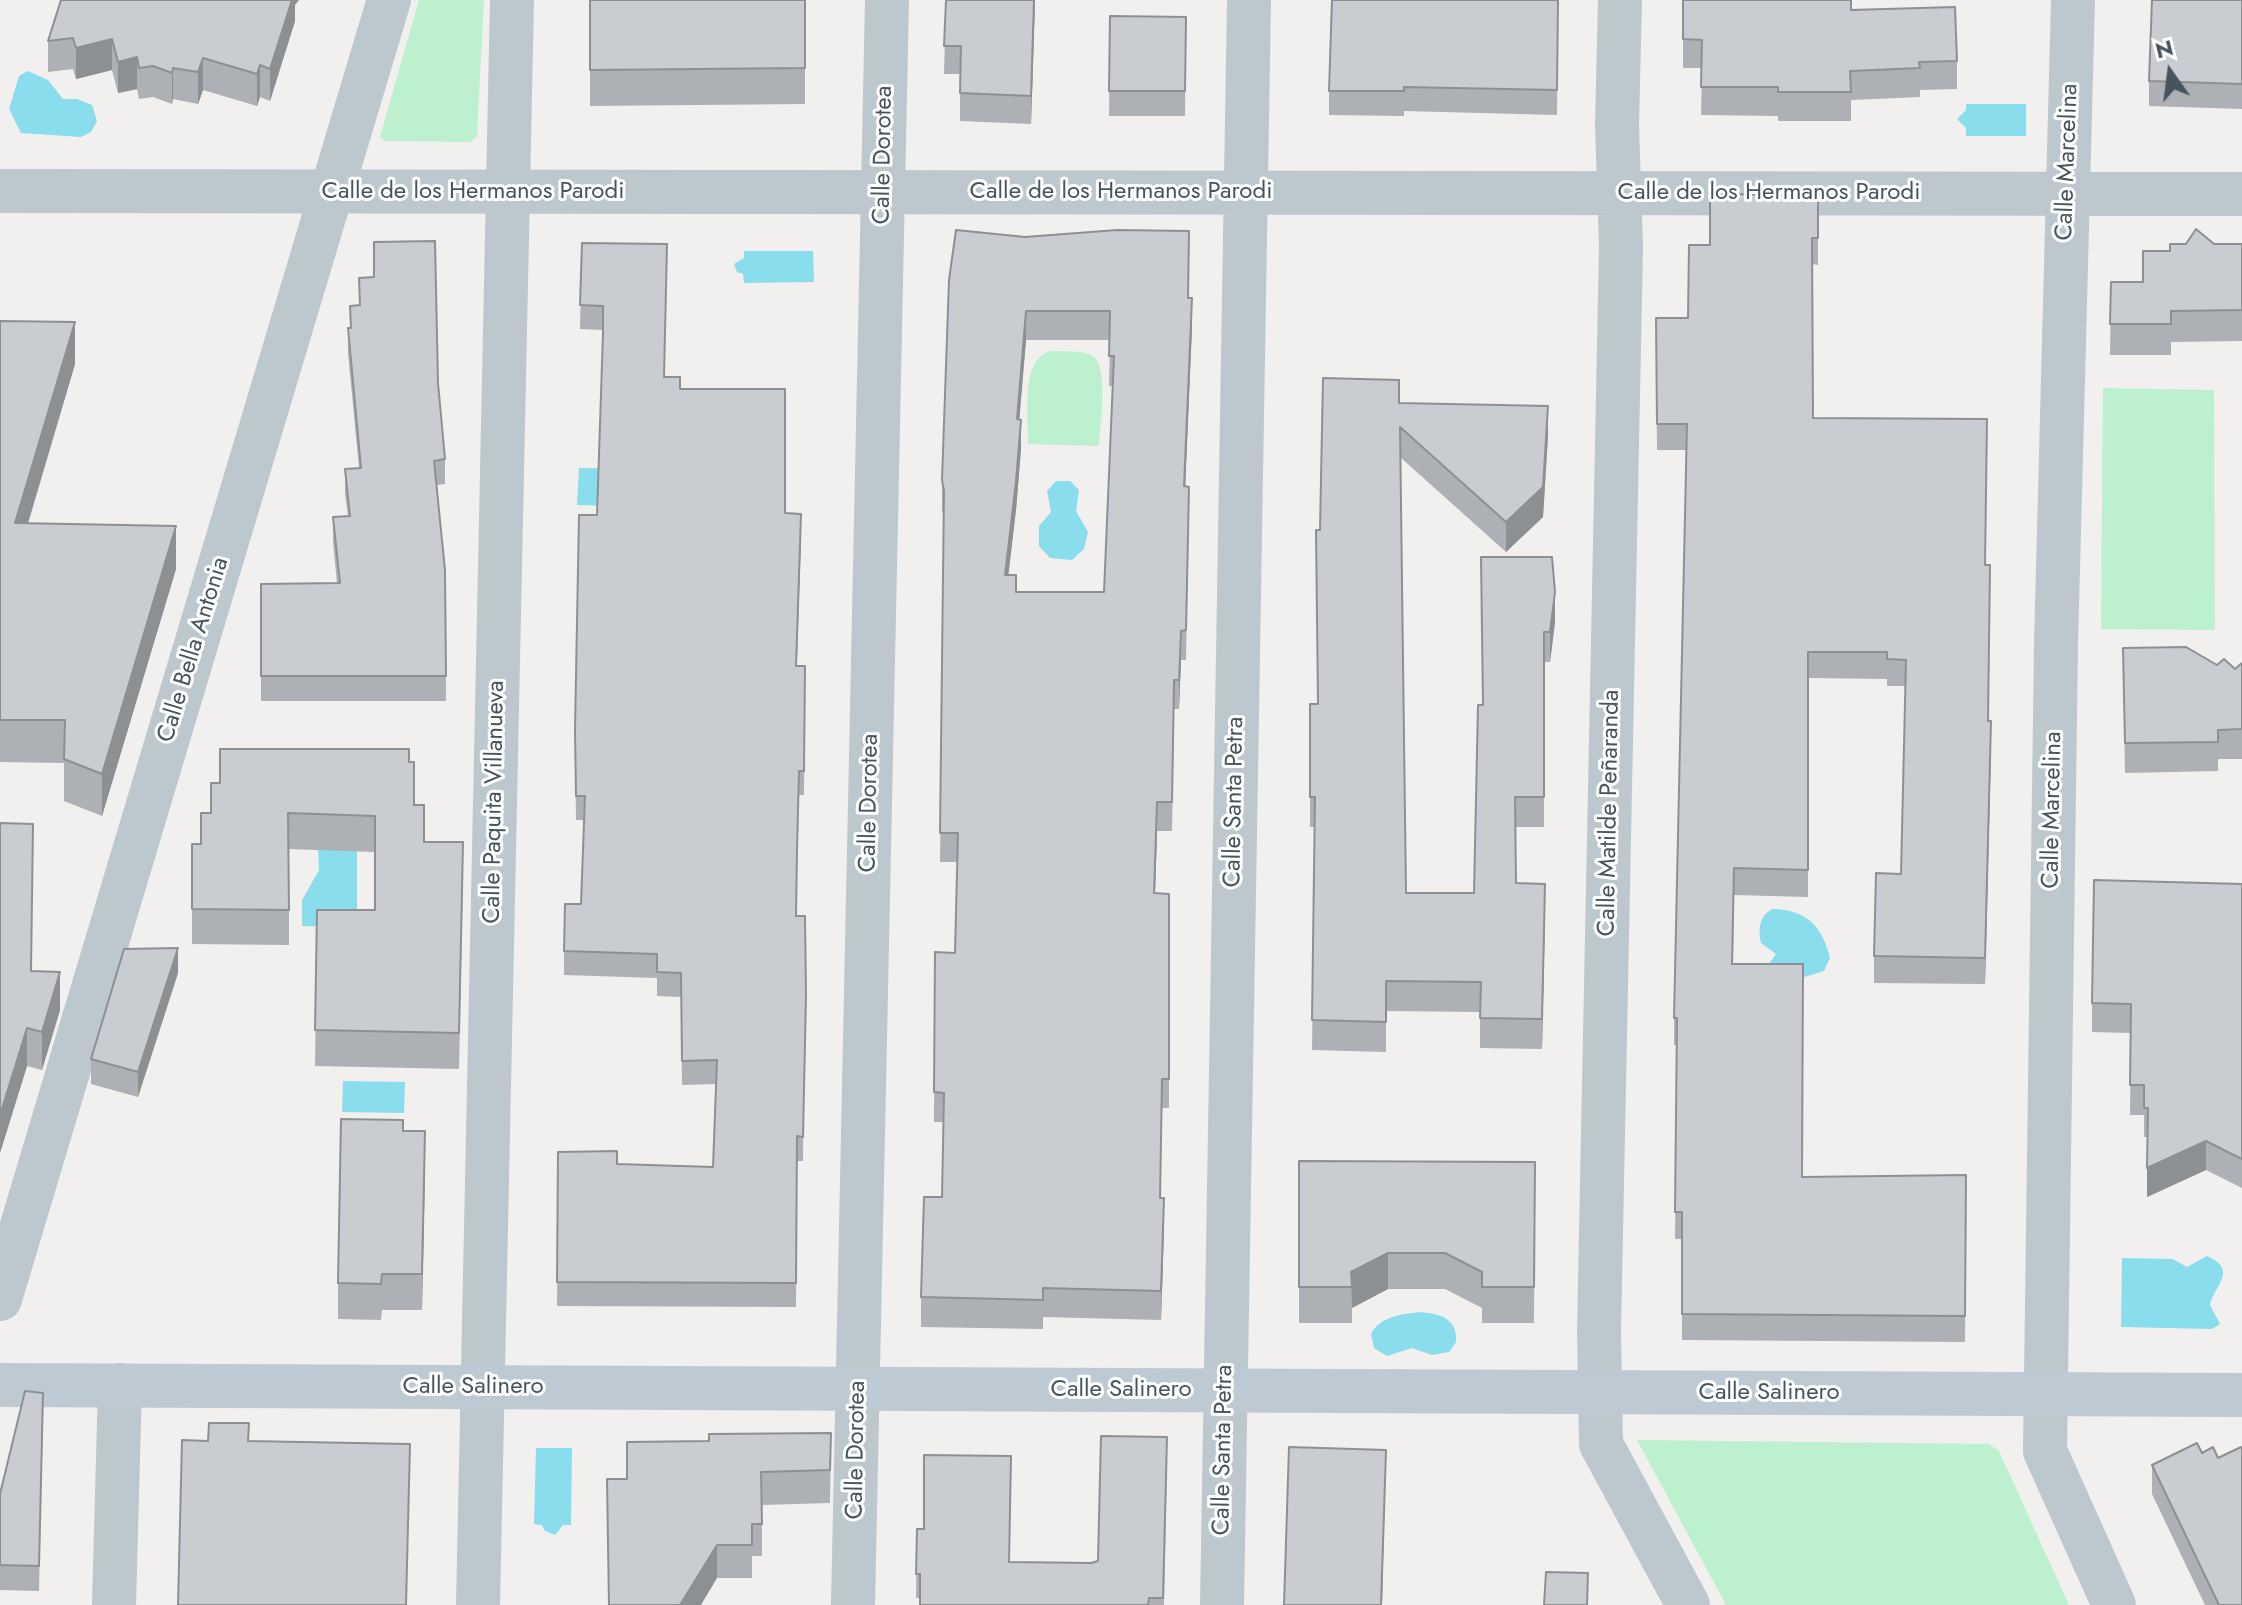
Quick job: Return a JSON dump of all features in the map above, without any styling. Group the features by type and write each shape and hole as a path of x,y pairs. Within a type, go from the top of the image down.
{"main road":[{"name":"Calle Salinero","path":"0,1385 2242,1395"}],"street":[{"name":"Calle Bella Antonia","path":"0,1299 389,0"},
{"name":"Calle Paquita Villanueva","path":"478,1605 512,0"},
{"name":"Calle Dorotea","path":"853,1605 887,0"},
{"name":"Calle Santa Petra","path":"1222,1605 1249,0"},
{"name":"Calle Matilde Peñaranda","path":"1620,0 1621,263 1601,1444 1688,1605"},
{"name":"Calle Marcelina","path":"2073,0 2045,1451 2114,1605"},
{"name":"Calle de los Hermanos Parodi","path":"0,191 2242,194"},
{"path":"114,1605 120,1385"}],"green space":[{"path":"419,0 484,0 477,136 470,142 385,141 380,137"},
{"path":"1053,351 1083,352 1097,361 1102,383 1099,446 1028,444 1030,375 1042,355"},
{"path":"2103,388 2214,390 2215,630 2101,629"},
{"path":"1637,1440 1989,1444 1999,1451 2069,1605 1726,1605"}],"water":[{"path":"28,71 48,80 63,99 77,99 92,105 97,121 91,132 81,137 21,133 9,109 19,76"},
{"path":"1966,104 2026,104 2026,136 1966,136 1966,128 1957,119 1966,110"},
{"path":"744,251 813,251 814,282 744,283 743,274 737,272 734,264 744,258"},
{"path":"579,468 649,469 648,507 577,505"},
{"path":"1056,481 1070,481 1079,490 1076,511 1088,532 1084,549 1072,560 1050,558 1039,546 1039,526 1051,512 1047,491"},
{"path":"318,845 357,845 357,927 302,926 302,900 319,870"},
{"path":"1773,909 1795,912 1817,928 1830,958 1824,971 1798,979 1766,968 1776,954 1761,943 1760,928 1762,919"},
{"path":"343,1081 405,1082 404,1113 342,1112"},
{"path":"2207,1256 2222,1267 2222,1279 2210,1305 2220,1324 2212,1329 2121,1327 2122,1258 2173,1259 2187,1267"},
{"path":"1421,1312 1441,1316 1451,1323 1456,1342 1449,1352 1432,1355 1412,1348 1387,1356 1374,1348 1371,1334 1380,1323 1393,1317"},
{"path":"536,1448 572,1448 571,1525 563,1525 555,1535 545,1531 542,1525 534,1524"}],"building":[{"path":"61,0 292,0 270,69 260,65 257,74 203,58 198,72 173,68 172,73 153,66 139,68 137,57 118,62 112,39 76,48 73,38 48,41"},
{"path":"590,0 805,0 805,68 590,70"},
{"path":"946,0 1034,0 1031,96 960,93 961,46 944,46"},
{"path":"1332,0 1558,0 1557,90 1404,87 1404,91 1329,91"},
{"path":"1683,0 1851,0 1851,10 1955,7 1957,61 1919,62 1920,68 1850,71 1851,92 1778,92 1778,87 1701,87 1702,40 1683,39"},
{"path":"2152,0 2242,0 2242,84 2149,81"},
{"path":"1110,16 1186,17 1185,91 1109,91"},
{"path":"1710,194 1818,195 1818,238 1812,238 1813,418 1987,419 1985,565 1990,565 1988,721 1991,721 1985,958 1874,956 1876,873 1901,874 1906,660 1887,659 1887,652 1808,652 1808,870 1734,868 1732,964 1803,964 1802,1177 1966,1175 1965,1316 1682,1314 1682,1212 1675,1212 1677,1018 1674,1018 1687,424 1657,424 1656,318 1688,318 1689,245 1710,245"},
{"path":"2196,229 2214,244 2242,244 2242,310 2171,311 2171,324 2110,324 2111,282 2143,282 2143,251 2170,251 2170,244 2186,244"},
{"path":"956,230 1025,237 1117,230 1189,231 1188,298 1192,298 1184,486 1189,487 1186,630 1181,631 1179,680 1174,680 1172,802 1157,802 1154,893 1169,894 1169,1079 1162,1079 1160,1198 1164,1198 1161,1291 1043,1288 1043,1300 921,1297 924,1197 942,1197 944,1093 934,1092 935,952 955,953 958,833 940,833 942,480 949,280","holes":["1026,311 1110,311 1109,356 1114,356 1104,592 1016,592 1016,575 1005,575 1021,420 1017,419"]},
{"path":"435,241 438,383 445,459 434,461 445,570 446,676 261,676 261,584 340,583 333,517 350,516 345,469 361,468 348,328 351,328 350,306 360,305 359,278 374,277 374,242"},
{"path":"582,243 667,244 664,377 680,377 680,389 785,389 785,513 801,514 796,666 805,666 804,771 799,771 796,916 805,916 806,995 803,1137 797,1136 796,1283 557,1282 558,1152 617,1151 617,1164 713,1167 717,1060 682,1061 681,973 657,972 657,954 564,951 565,904 581,904 585,796 576,796 575,730 579,515 597,515 603,333 603,306 580,305"},
{"path":"0,321 75,322 15,523 176,526 102,774 64,759 65,720 0,720"},
{"path":"1323,378 1399,380 1399,403 1548,406 1543,487 1506,522 1400,427 1406,893 1474,893 1478,705 1483,705 1481,557 1552,557 1555,592 1550,632 1544,632 1544,797 1515,797 1516,883 1545,884 1542,1019 1480,1018 1481,982 1386,981 1386,1022 1312,1020 1315,797 1310,797 1310,704 1318,704 1316,530 1320,530"},
{"path":"2186,647 2217,665 2224,659 2235,669 2242,663 2242,729 2218,730 2218,742 2125,743 2123,648"},
{"path":"220,749 409,749 409,762 414,762 414,805 424,805 424,842 463,842 459,1033 315,1030 317,910 375,910 375,816 288,813 289,910 192,909 192,844 201,844 201,813 211,813 211,783 220,783"},
{"path":"0,823 33,824 31,971 60,972 42,1032 27,1028 0,1115"},
{"path":"2094,880 2242,884 2242,1159 2206,1141 2147,1168 2148,1108 2144,1108 2144,1085 2130,1085 2131,1004 2092,1003"},
{"path":"178,948 138,1072 91,1059 124,949"},
{"path":"341,1119 403,1120 403,1131 425,1131 422,1274 382,1274 381,1284 338,1283"},
{"path":"1299,1161 1535,1162 1534,1287 1482,1287 1482,1272 1445,1253 1388,1253 1351,1272 1352,1287 1299,1287"},
{"path":"25,1391 43,1393 39,1566 0,1565 0,1494"},
{"path":"209,1423 249,1423 248,1441 410,1444 406,1605 178,1605 182,1440 208,1441"},
{"path":"831,1433 830,1470 761,1472 762,1524 752,1524 752,1545 717,1545 680,1605 609,1605 607,1479 627,1479 627,1442 709,1441 709,1434"},
{"path":"1101,1436 1167,1437 1163,1598 1149,1598 1148,1605 920,1605 920,1574 916,1574 917,1529 924,1529 924,1455 1011,1456 1009,1562 1091,1563 1098,1561"},
{"path":"2197,1443 2202,1453 2213,1447 2218,1458 2242,1449 2242,1605 2219,1605 2152,1465"},
{"path":"1289,1447 1386,1450 1381,1605 1284,1605"},
{"path":"1546,1572 1588,1573 1587,1605 1544,1605"}]}
